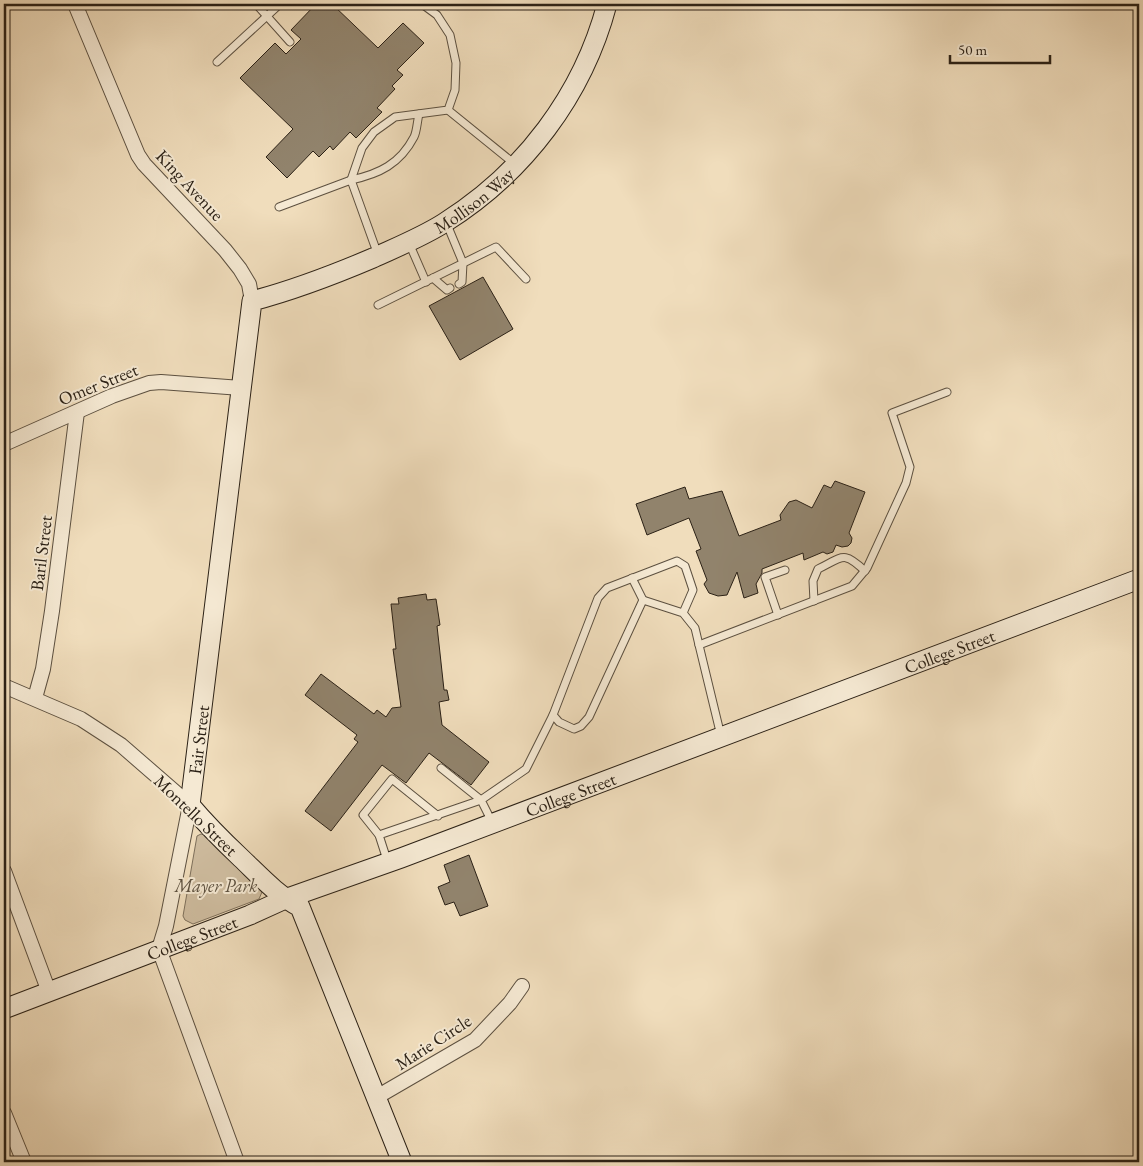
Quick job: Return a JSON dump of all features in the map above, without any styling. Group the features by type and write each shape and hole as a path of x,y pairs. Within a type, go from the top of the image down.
{"main road":[{"name":"Mollison Way","path":"252,301 315,282 408,242 446,222 499,182 539,140 570,94 595,42 607,4"},
{"name":"Fair Street","path":"190,805 252,301"},
{"name":"College Street","path":"4,1009 250,915 285,899 388,863 1139,579"},
{"name":"Montello Street","path":"190,805 207,825 285,899 300,907 402,1162"}],"street":[{"name":"King Avenue","path":"75,4 138,155 144,164 225,250 240,269 249,284 252,301"},
{"name":"Omer Street","path":"4,444 112,396 150,383 161,382 241,388"},
{"name":"Baril Street","path":"35,698 43,669 52,611 77,412"},
{"name":"Montello Street","path":"4,686 81,719 121,746 190,805"},
{"name":"Fair Street","path":"159,949 166,926 190,805"},
{"path":"4,870 50,992"},
{"path":"159,949 237,1162"},
{"name":"Marie Circle","path":"376,1098 475,1040 510,1003 522,986"},
{"path":"4,1113 24,1162"}],"lane":[{"path":"256,4 290,42"},
{"path":"217,62 280,4"},
{"path":"422,4 437,15 450,35 456,63 455,90 448,110"},
{"path":"378,255 351,180 362,148 374,132 395,117 448,110 516,165"},
{"path":"279,207 351,180 371,176 391,166 405,152 414,136 419,114"},
{"path":"446,222 463,263 462,282 459,284"},
{"path":"408,242 430,280 447,290 450,288"},
{"path":"378,305 496,248 526,279"},
{"path":"699,645 852,586 865,571 906,483 910,467 892,413 947,392"},
{"path":"814,601 813,581 818,569 844,557 852,558 865,571"},
{"path":"379,835 481,800 526,769 553,715 598,598 607,588 677,561 685,566 694,590 682,613"},
{"path":"778,615 765,577 785,570"},
{"path":"632,578 643,600 682,613 695,628 721,737"},
{"path":"553,715 559,722 574,728 581,726 589,717 643,600"},
{"path":"441,768 481,800 492,823"},
{"path":"388,863 379,835 363,815 392,779 438,816"}],"green space":[{"name":"Mayer Park","path":"205,835 262,892 259,899 193,924 185,920 183,916 197,836"}],"building":[{"path":"316,4 332,4 378,48 403,23 424,43 397,70 403,75 392,86 395,89 377,108 382,112 356,138 350,132 333,150 330,146 319,157 313,151 287,178 266,157 293,129 240,78 275,43 286,54 301,39 291,30"},
{"path":"483,277 513,329 460,360 429,306"},
{"path":"835,481 865,492 849,533 852,538 851,543 848,546 842,547 836,545 833,552 827,554 823,552 804,560 803,553 762,569 756,584 758,593 744,598 737,572 727,595 718,596 709,593 704,584 707,580 696,551 701,549 689,518 647,535 636,504 685,487 689,499 722,491 739,536 781,520 780,515 789,502 796,500 812,508 824,485 831,488"},
{"path":"426,594 427,600 436,599 440,625 437,626 444,690 447,690 449,700 439,702 442,725 489,762 471,785 429,753 406,783 382,765 331,831 305,811 358,742 354,739 357,735 305,695 321,674 374,714 377,710 386,717 392,708 401,707 393,649 396,649 391,604 399,604 398,598"},
{"path":"469,855 488,906 460,916 454,902 445,905 438,887 450,882 444,865"}]}
